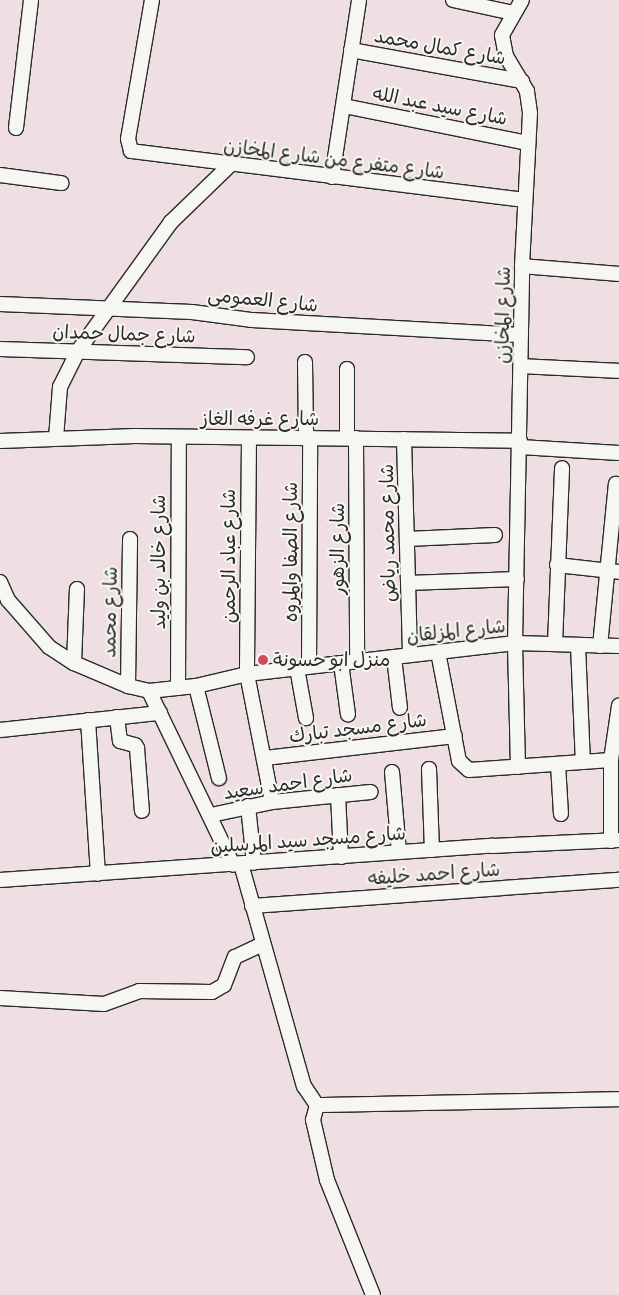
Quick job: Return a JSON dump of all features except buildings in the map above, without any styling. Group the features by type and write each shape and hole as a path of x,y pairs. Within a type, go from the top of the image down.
{"street":[{"path":"16,128 31,0"},
{"name":"شارع متفرع من شارع المخازن","path":"152,0 128,139 131,151 138,154 524,200"},
{"path":"332,177 359,0"},
{"path":"454,0 513,13"},
{"name":"شارع المخازن","path":"518,767 515,643 522,266 530,102 522,81 503,46 502,35 522,0"},
{"name":"شارع كمال محمد","path":"352,50 522,81"},
{"name":"شارع سيد عبد الله","path":"344,106 528,143"},
{"path":"56,438 60,387 78,352 171,222 230,165"},
{"path":"0,175 60,183"},
{"path":"522,266 619,274"},
{"name":"شارع العمومى","path":"0,304 192,312 259,321 521,335"},
{"name":"شارع جمال حمدان","path":"0,349 247,357"},
{"name":"شارع الصفا والمروه","path":"305,362 308,437 303,667 306,718"},
{"path":"521,366 619,371"},
{"name":"شارع الزهور","path":"346,369 351,438 356,661"},
{"name":"شارع خالد بن وليد","path":"178,688 179,437"},
{"name":"شارع غرفه الغاز","path":"0,442 56,438 308,437 520,444 619,454"},
{"name":"شارع عباد الرحمن","path":"249,438 247,674 272,802"},
{"name":"شارع محمد رياض","path":"404,439 410,655"},
{"path":"555,644 562,468"},
{"path":"600,646 613,571 617,490"},
{"path":"407,540 495,535"},
{"name":"شارع محمد","path":"128,686 130,539"},
{"path":"557,565 613,571"},
{"path":"408,583 517,579"},
{"name":"شارع المزلقان","path":"0,582 8,600 35,633 50,647 74,663 128,686 149,691 196,686 247,674 515,643 619,646"},
{"path":"74,663 77,589"},
{"path":"578,645 583,762"},
{"path":"438,652 455,736 464,766 476,771 611,760"},
{"path":"394,657 400,708"},
{"path":"341,663 348,714"},
{"path":"196,686 219,778"},
{"path":"149,691 212,814 243,864"},
{"path":"0,730 160,712"},
{"path":"615,841 615,785 611,760 618,713"},
{"path":"116,717 120,741 134,745 137,748 142,811"},
{"path":"88,720 98,874"},
{"name":"شارع مسجد تبارك","path":"264,758 455,736"},
{"path":"558,764 561,814"},
{"path":"429,769 432,850"},
{"path":"392,772 398,852"},
{"name":"شارع احمد سعيد","path":"212,814 272,802 370,792"},
{"path":"338,795 341,856"},
{"path":"248,806 243,864 252,906 304,1086 317,1105 313,1120 327,1180 373,1295"},
{"name":"شارع مسجد سيد المرسلين","path":"0,880 398,852 615,841"},
{"name":"شارع احمد خليفه","path":"252,906 619,880"},
{"path":"0,998 104,1004 139,991 212,992 224,985 234,957 263,944"},
{"path":"317,1105 619,1099"}],"place":[{"name":"منزل ابو حسونة","path":"263,660"}]}
